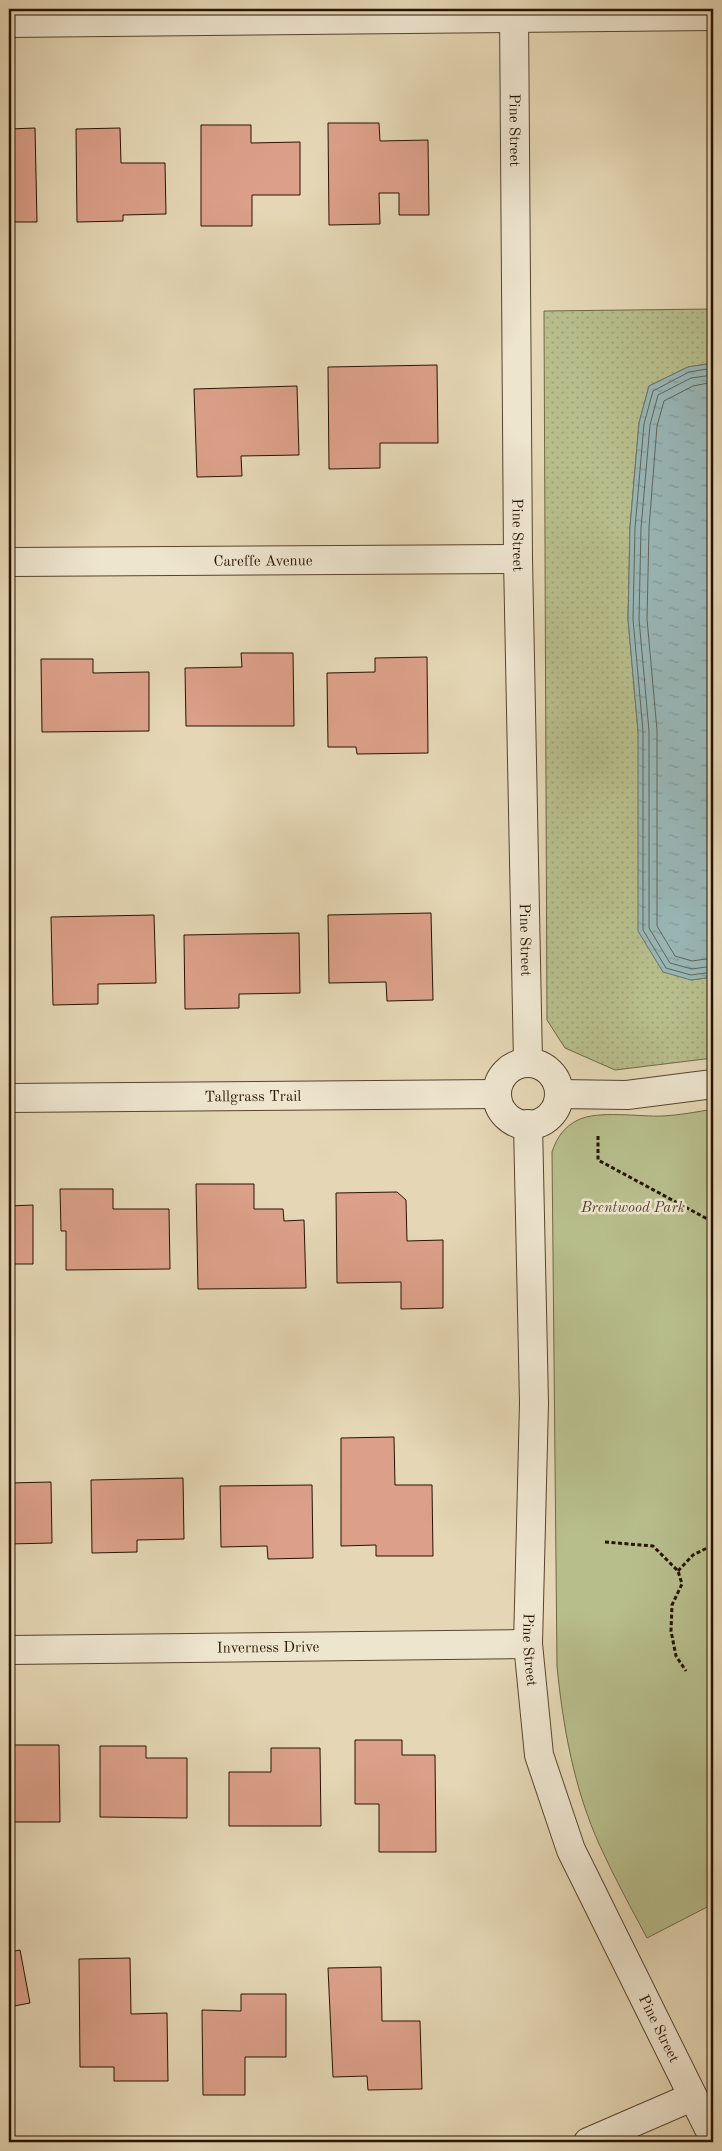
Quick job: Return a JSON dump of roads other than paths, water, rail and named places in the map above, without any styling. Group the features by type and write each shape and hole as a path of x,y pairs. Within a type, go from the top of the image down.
{"street":[{"path":"9,22 514,13 713,16"},
{"name":"Pine Street","path":"514,13 518,559 528,1062"},
{"name":"Careffe Avenue","path":"9,562 518,559"},
{"path":"528,1062 546,1068 558,1084 559,1094 552,1114 543,1120 528,1124 513,1120 504,1114 497,1094 503,1075 509,1068 528,1062"},
{"path":"559,1094 627,1095 713,1084"},
{"name":"Tallgrass Trail","path":"9,1098 497,1094"},
{"name":"Pine Street","path":"528,1124 534,1403 528,1644 539,1755 571,1850 713,2137"},
{"name":"Inverness Drive","path":"9,1650 528,1644"},
{"path":"588,2142 692,2097"}],"water":[{"path":"713,363 713,977 691,980 663,972 638,931 638,731 628,619 630,527 639,423 649,386 688,367"}],"park label":[{"name":"Brentwood Park","path":"633,1207"}]}
